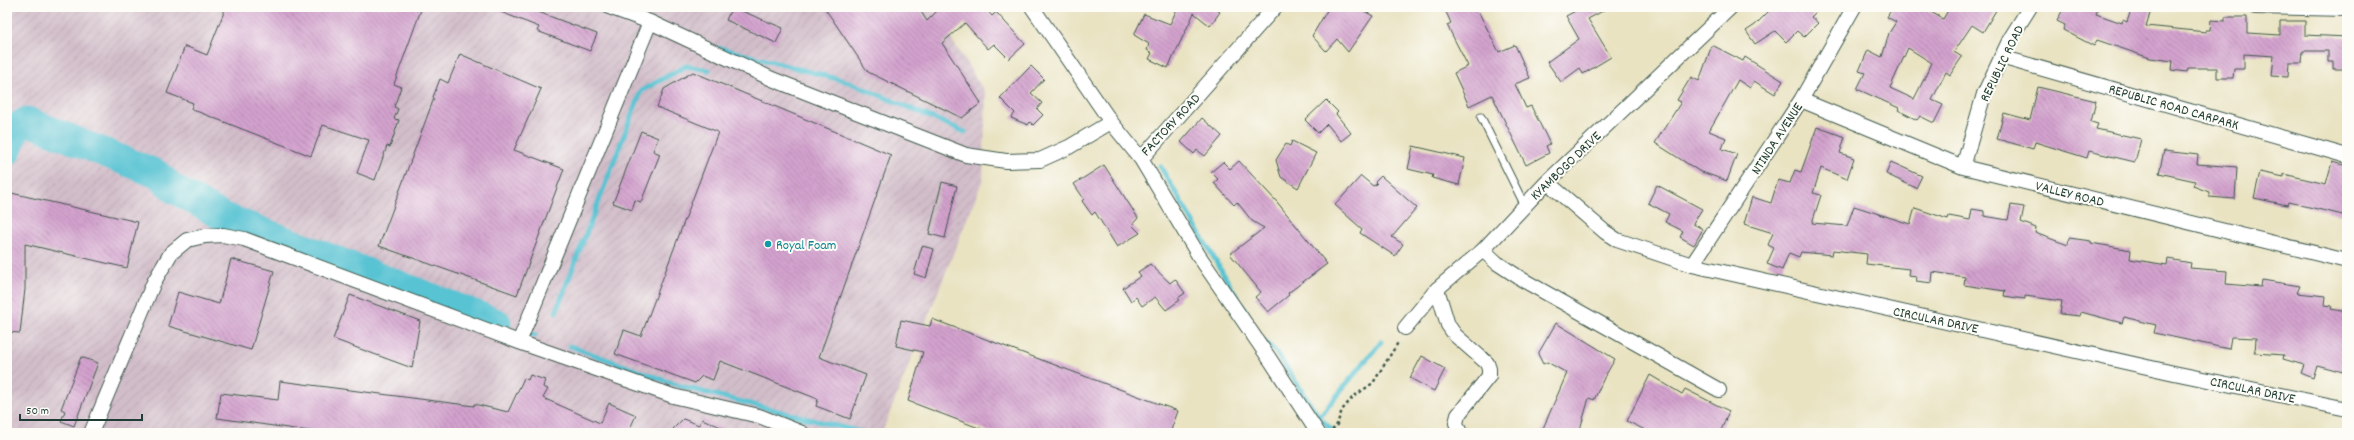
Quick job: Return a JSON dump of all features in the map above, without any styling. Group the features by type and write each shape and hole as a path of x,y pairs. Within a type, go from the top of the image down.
{"street":[{"path":"610,7 650,22 772,79 966,155 1006,161 1040,160 1069,147 1111,122"},
{"name":"FACTORY ROAD","path":"1032,7 1111,122 1141,159 1275,7"},
{"name":"KYAMBOGO DRIVE","path":"1405,328 1437,289 1483,250 1524,204 1731,7"},
{"name":"NTINDA AVENUE","path":"1692,265 1801,100 1854,7"},
{"name":"REPUBLIC ROAD","path":"1963,167 1984,94 2001,57 2030,7"},
{"path":"2255,7 2347,10"},
{"path":"519,342 650,22"},
{"name":"REPUBLIC ROAD CARPARK","path":"2001,57 2347,156"},
{"name":"VALLEY ROAD","path":"1801,100 1963,167 2347,261"},
{"path":"1141,159 1199,256 1318,433"},
{"name":"CIRCULAR DRIVE","path":"1547,182 1605,232 1617,240 1692,265 2166,371 2347,409"},
{"path":"91,433 154,282 171,253 187,240 205,236 223,235 244,239 519,342 672,396 759,416 802,433"},
{"path":"1483,250 1523,280 1719,390"},
{"path":"1437,289 1448,325 1455,335 1486,363 1489,369 1488,376 1458,415 1456,422 1460,433"}],"lane":[{"path":"1481,117 1524,204"}],"path":[{"path":"1336,426 1342,410 1353,397 1373,383 1405,328"}],"shaded area":[{"path":"7,7 931,7 986,94 983,179 883,430 889,433 7,433"}],"building":[{"path":"226,7 422,7 394,84 401,87 394,107 398,109 394,119 399,120 390,147 387,146 375,180 357,173 369,140 323,125 311,156 191,109 193,103 167,93 185,46 207,55"},
{"path":"488,7 525,7 597,34 590,51 537,31 539,27"},
{"path":"732,7 783,28 776,43 726,20"},
{"path":"824,7 918,7 927,21 941,7 944,10 948,7 984,7 992,16 996,12 1025,44 1009,59 994,44 988,49 965,23 942,43 981,103 962,118 868,72"},
{"path":"1178,7 1213,7 1220,12 1210,26 1194,13 1168,68 1149,59 1152,53 1147,50 1149,44 1134,35 1144,14 1170,24"},
{"path":"1329,7 1357,7 1373,16 1348,52 1337,39 1326,51 1312,36"},
{"path":"1456,7 1476,7 1499,52 1515,45 1530,78 1515,84 1526,108 1531,106 1550,144 1546,146 1549,153 1526,165 1492,95 1469,106 1454,73 1468,66 1447,25 1451,23 1446,12"},
{"path":"1583,7 1610,7 1588,19 1611,57 1583,74 1580,68 1561,82 1547,62 1579,39 1566,16"},
{"path":"1773,7 1821,7 1811,17 1818,23 1804,37 1797,31 1786,42 1775,31 1755,44 1746,31 1755,25"},
{"path":"1893,7 1923,7 1943,19 1950,7 1998,7 1983,32 1972,25 1954,52 1962,57 1950,75 1946,72 1932,100 1943,105 1934,123 1920,116 1917,120 1898,110 1899,108 1857,89 1865,73 1859,71 1868,50 1882,57 1889,33 1896,22 1887,17","holes":["1908,48 1932,63 1914,99 1890,88"]},
{"path":"2064,7 2099,7 2096,14 2122,23 2123,20 2127,22 2131,10 2134,11 2136,7 2152,7 2146,26 2206,32 2206,30 2210,30 2211,20 2225,21 2225,17 2247,17 2247,33 2280,35 2280,21 2305,21 2305,35 2347,37 2347,69 2333,69 2333,62 2328,62 2328,51 2303,51 2302,63 2289,63 2288,77 2272,76 2274,56 2244,54 2244,69 2234,69 2233,78 2217,78 2217,68 2188,68 2187,72 2172,70 2173,61 2150,58 2097,40 2094,46 2063,30 2065,25 2057,21"},
{"path":"1712,45 1743,61 1745,57 1783,81 1775,94 1754,81 1750,88 1738,80 1709,131 1726,138 1722,149 1737,154 1727,181 1699,171 1655,143 1681,102 1677,100 1691,77 1699,81"},
{"path":"460,54 541,89 514,150 564,169 517,295 379,246 440,79 448,83"},
{"path":"1031,66 1044,79 1031,93 1042,103 1037,109 1043,115 1033,125 1030,122 1028,125 1011,118 1015,113 1000,98"},
{"name":"Royal Foam","path":"693,72 891,155 819,357 866,375 850,419 816,406 818,399 720,361 713,380 702,376 695,383 615,354 624,330 641,336 718,132 657,107 664,89"},
{"path":"2038,87 2096,101 2091,122 2098,124 2096,129 2141,139 2135,162 2089,151 2087,158 2035,142 2033,149 1997,139 2004,113 2030,120"},
{"path":"1326,100 1338,112 1336,114 1351,133 1341,141 1327,124 1318,133 1305,120"},
{"path":"1202,118 1222,136 1205,156 1197,150 1194,154 1181,142"},
{"path":"1817,127 1845,137 1840,153 1854,158 1847,179 1821,168 1813,193 1821,195 1812,223 1847,226 1854,206 1910,224 1915,208 1948,219 1949,216 1970,220 1972,209 1984,211 1984,216 2008,220 2011,205 2024,207 2021,222 2036,228 2035,233 2068,245 2069,238 2091,241 2091,243 2131,250 2130,259 2167,265 2168,259 2191,263 2190,268 2227,271 2226,284 2261,287 2262,280 2300,286 2297,293 2326,296 2325,305 2332,306 2331,309 2347,312 2347,373 2317,365 2313,378 2301,373 2304,365 2283,359 2284,355 2255,353 2256,338 2231,337 2229,349 2154,333 2156,325 2124,317 2122,323 2081,312 2080,316 2060,314 2062,301 2025,296 2025,299 2004,296 2005,291 1964,285 1965,277 1933,272 1932,283 1916,281 1917,277 1908,276 1909,269 1866,264 1867,254 1833,250 1832,255 1801,252 1799,257 1789,253 1782,270 1767,264 1774,248 1768,245 1773,233 1744,224 1752,197 1771,203 1778,180 1790,183 1795,170 1801,172"},
{"path":"641,131 658,138 653,151 660,154 641,202 635,200 632,210 613,203"},
{"path":"1292,141 1316,153 1298,188 1281,177 1276,160 1286,144 1290,146"},
{"path":"1413,146 1465,158 1459,185 1432,178 1433,175 1408,169"},
{"path":"2164,151 2198,155 2197,164 2237,167 2235,199 2209,197 2209,192 2193,186 2195,181 2159,173"},
{"path":"1239,161 1277,202 1327,264 1288,293 1289,295 1268,312 1255,297 1261,292 1230,254 1264,228 1252,221 1237,202 1234,205 1214,183 1218,179 1211,172 1223,162 1230,169"},
{"path":"1891,162 1922,176 1916,188 1886,174"},
{"path":"2332,162 2347,166 2347,216 2288,202 2287,205 2254,198 2260,172 2284,177 2284,174 2326,184"},
{"path":"1104,165 1138,218 1132,225 1140,233 1117,247 1095,212 1092,215 1082,201 1084,199 1074,184"},
{"path":"1361,176 1373,186 1377,184 1375,182 1381,176 1417,208 1392,237 1403,244 1395,256 1360,233 1362,229 1335,205"},
{"path":"942,182 957,186 945,238 929,234"},
{"path":"1657,185 1702,209 1693,224 1703,229 1694,245 1680,237 1683,231 1665,222 1669,214 1648,203"},
{"path":"7,192 138,222 127,268 25,244 25,289 20,333 7,332"},
{"path":"922,246 934,249 926,278 914,274"},
{"path":"231,259 274,271 251,350 168,326 178,292 219,304"},
{"path":"1150,264 1170,283 1175,279 1185,293 1178,298 1180,300 1166,310 1155,297 1142,306 1136,297 1131,301 1123,288 1141,276 1138,272"},
{"path":"350,295 420,321 412,368 333,339"},
{"path":"932,319 1178,411 1170,433 992,433 908,401 923,352 896,346 901,320 930,326"},
{"path":"1556,323 1615,359 1594,400 1589,398 1579,433 1541,433 1567,373 1547,362 1543,364 1538,354"},
{"path":"1422,356 1445,369 1434,391 1410,378"},
{"path":"81,357 98,363 74,426 61,421 65,411 61,409"},
{"path":"530,375 545,380 543,387 548,389 543,398 600,423 609,403 636,415 628,433 414,433 400,431 399,433 323,433 217,418 221,393 278,400 280,381 474,406 474,404 508,412 524,378 528,380"},
{"path":"1650,375 1682,394 1685,389 1729,411 1720,433 1651,433 1627,421"},
{"path":"683,419 699,425 702,419 735,433 669,433"}],"waterway":[{"path":"719,48 849,82 965,132"},
{"path":"556,312 641,91 686,66 709,70"},
{"path":"7,151 17,127 27,121 157,174 174,189 222,216 497,323"},
{"path":"1160,166 1248,316"},
{"path":"528,333 535,335"},
{"path":"1264,341 1276,352 1319,417 1335,433"},
{"path":"1319,417 1381,342"},
{"path":"570,346 680,386 864,433"}],"place":[{"name":"Royal Foam","path":"768,244"}]}
